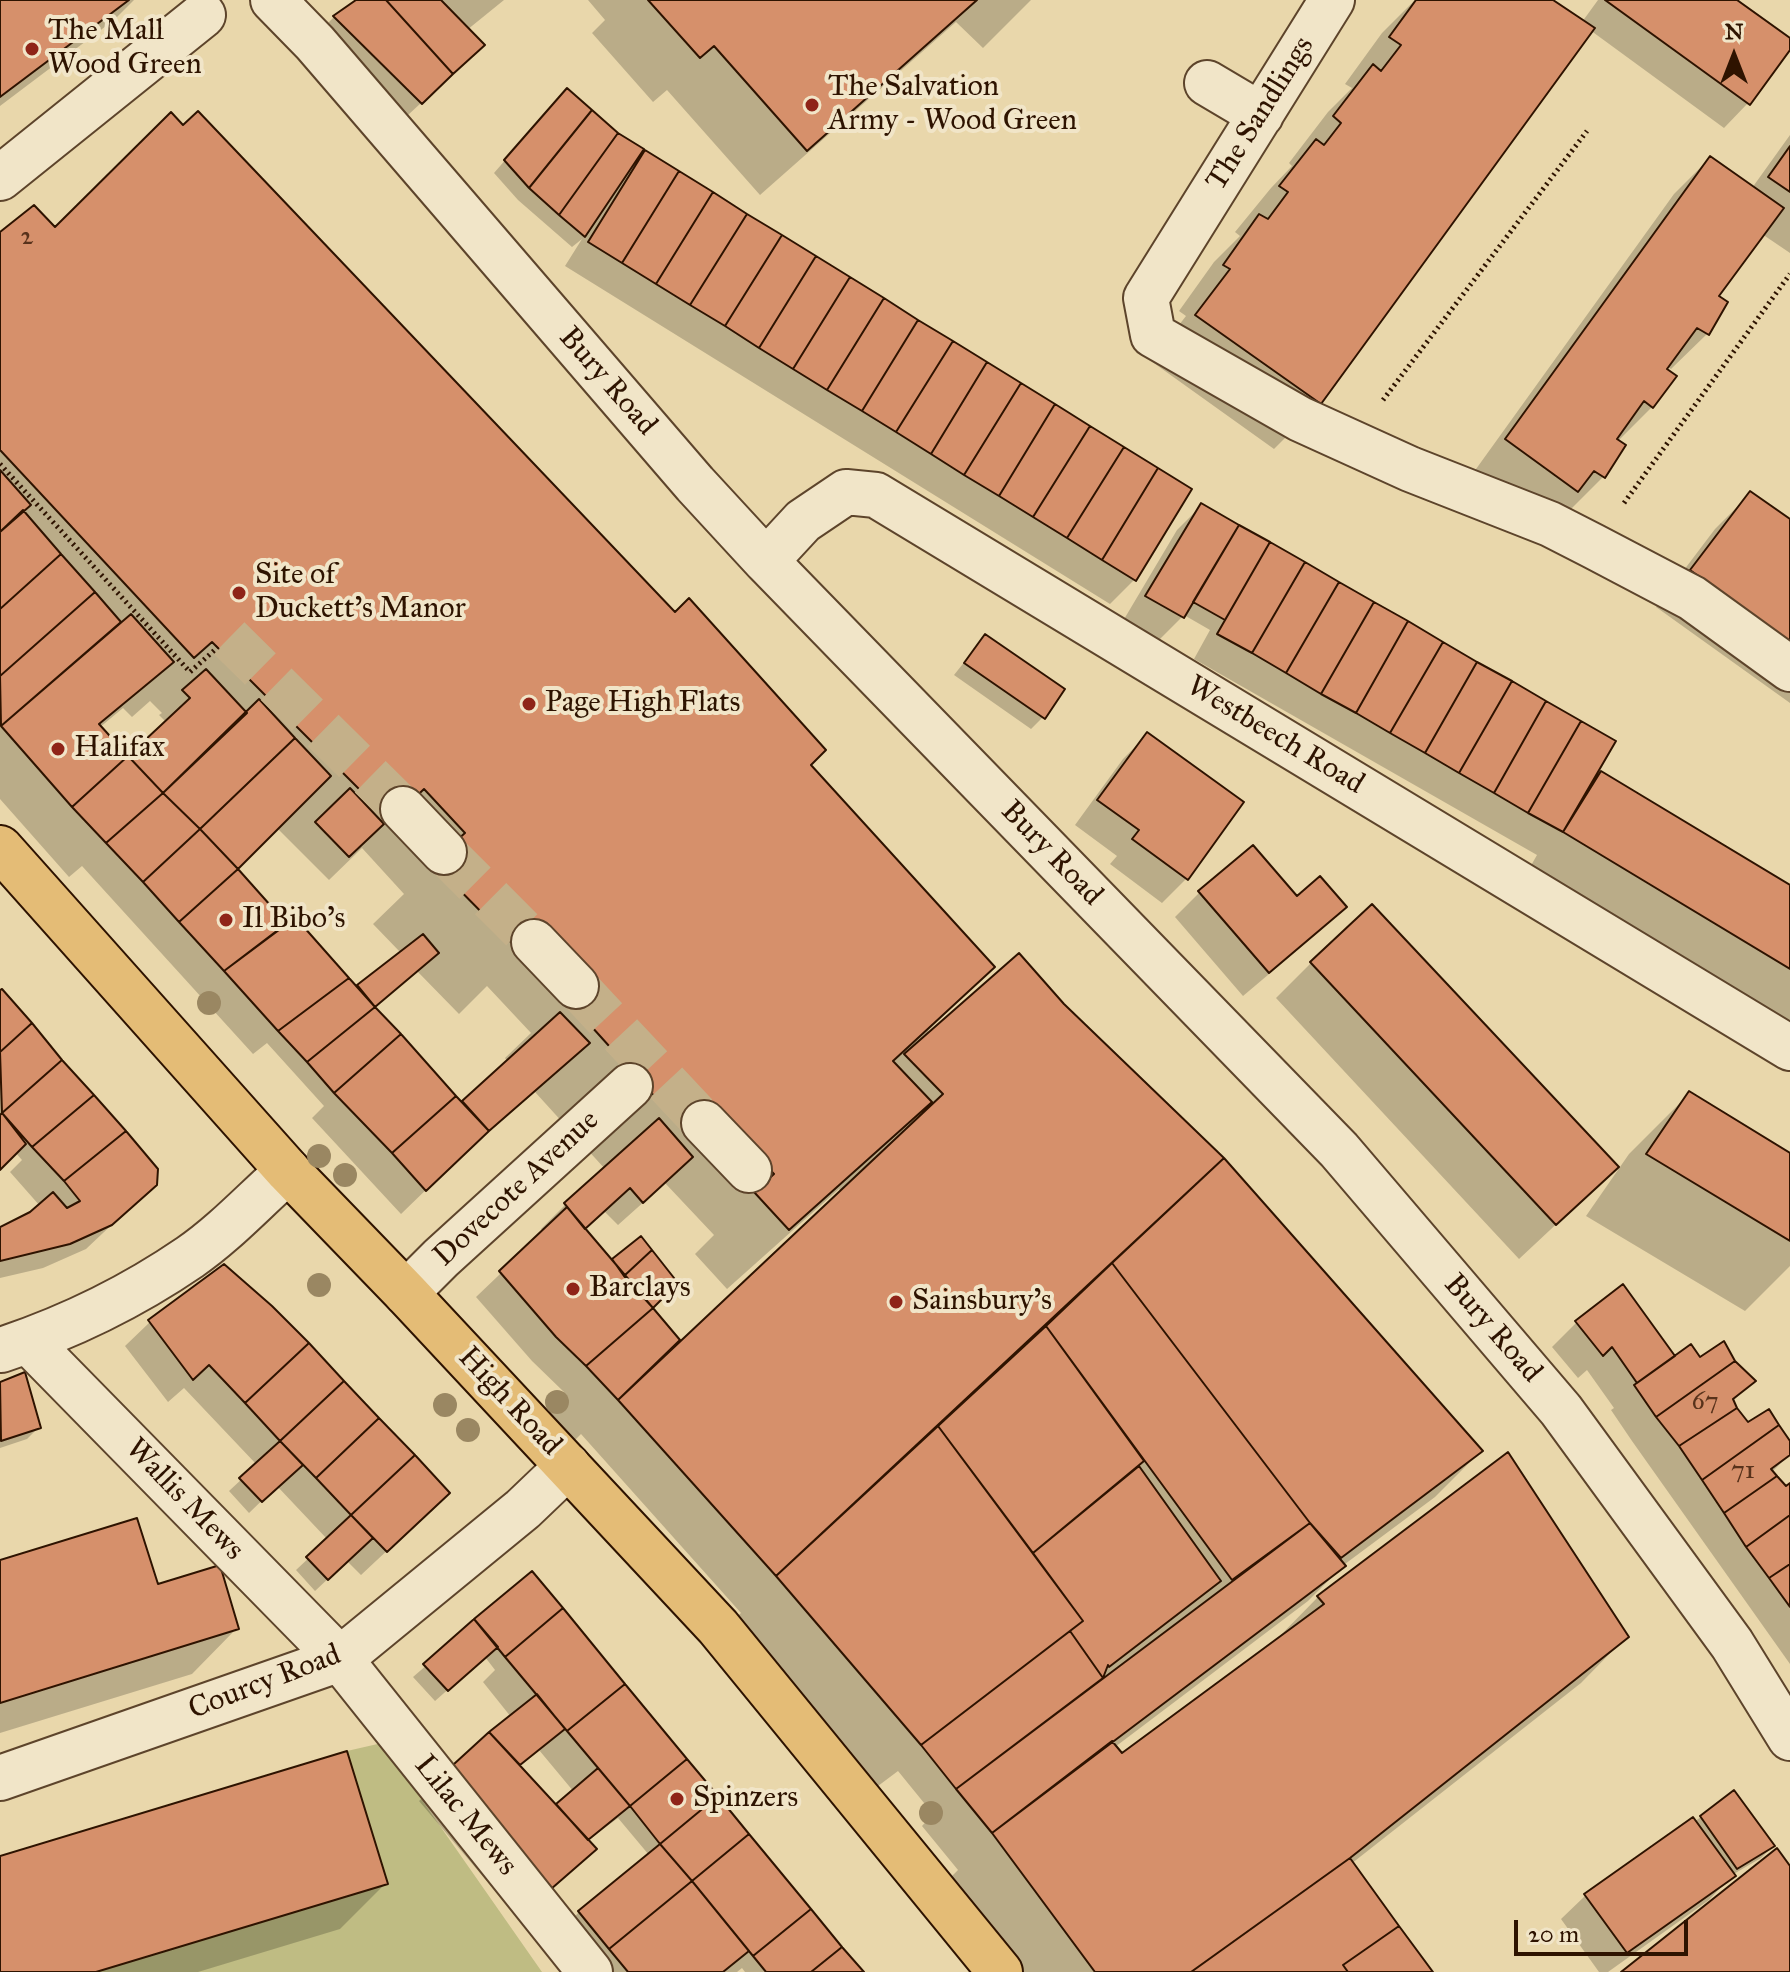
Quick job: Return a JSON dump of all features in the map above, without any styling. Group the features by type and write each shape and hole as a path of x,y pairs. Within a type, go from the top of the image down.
{"main road":[{"name":"High Road","path":"0,848 288,1171 718,1627 1000,1972"}],"street":[{"name":"Bury Road","path":"273,0 315,43 695,484 766,561 1339,1150 1561,1410 1732,1644 1790,1738"},
{"name":"The Sandlings","path":"1332,0 1146,298 1153,335 1300,419 1351,442"},
{"path":"0,178 203,15"},
{"path":"1207,83 1261,115"},
{"path":"1351,442 1410,469 1550,524 1593,546 1692,598 1790,669"},
{"name":"Westbeech Road","path":"766,561 803,521 846,492 876,495 1790,1048"},
{"path":"403,809 444,852"},
{"path":"534,942 576,986"},
{"name":"Dovecote Avenue","path":"406,1293 630,1086"},
{"path":"704,1123 749,1170"},
{"path":"14,1346 118,1301 192,1256 288,1171"},
{"name":"Wallis Mews","path":"14,1346 340,1659"},
{"name":"Courcy Road","path":"0,1778 340,1659 523,1509 568,1466"},
{"name":"Lilac Mews","path":"340,1659 590,1972"}],"path":[{"path":"1351,442 1587,131"},
{"path":"1593,546 1790,274"},
{"path":"0,464 190,672 218,647"}],"shaded area":[{"path":"382,1743 542,1972 96,1972 387,1884 347,1751"}],"building":[{"name":"The Mall Wood Green","path":"0,0 129,0 0,97"},
{"path":"356,0 386,0 453,74 422,104 333,16"},
{"path":"386,0 441,0 485,45 453,74"},
{"name":"The Salvation Army - Wood Green","path":"648,0 977,0 807,151 714,46 700,58"},
{"path":"1416,0 1553,0 1595,28 1321,404 1195,315 1230,269 1223,265 1259,214 1268,219 1288,192 1279,186 1316,139 1324,145 1341,123 1333,116 1373,64 1381,71 1401,45 1389,37"},
{"path":"1605,0 1737,0 1790,38 1790,50 1750,105"},
{"path":"567,88 592,110 529,188 504,160"},
{"path":"592,110 618,133 559,215 529,188"},
{"name":"Page High Flats","path":"198,111 675,612 689,598 826,750 811,765 995,967 893,1061 932,1102 789,1230 754,1192 774,1174 716,1112 691,1137 564,996 432,862 465,833 424,789 391,821 212,642 194,658 0,450 0,232 34,205 55,227 171,112 183,125"},
{"path":"618,133 644,149 585,237 559,215"},
{"path":"1790,146 1790,192 1768,177"},
{"path":"645,150 679,171 622,263 588,242"},
{"path":"1710,156 1784,208 1719,296 1728,302 1709,335 1697,328 1667,369 1677,376 1653,408 1644,401 1617,439 1626,445 1605,478 1594,471 1578,492 1505,439"},
{"path":"679,171 713,192 656,284 622,263"},
{"path":"713,192 747,214 690,305 656,284"},
{"path":"747,214 782,235 725,326 690,305"},
{"path":"782,235 816,256 759,348 725,326"},
{"path":"816,256 850,277 793,369 759,348"},
{"path":"850,277 884,298 827,390 793,369"},
{"path":"884,298 918,320 862,411 827,390"},
{"path":"918,320 953,341 896,432 862,411"},
{"path":"953,341 987,362 931,454 896,432"},
{"path":"987,362 1021,383 964,475 931,454"},
{"path":"1021,383 1055,404 999,496 964,475"},
{"path":"1055,404 1090,426 1033,517 999,496"},
{"path":"1090,426 1124,447 1067,538 1033,517"},
{"path":"1124,447 1158,468 1102,560 1067,538"},
{"path":"1158,468 1192,489 1136,581 1102,560"},
{"path":"0,470 31,505 0,532"},
{"path":"1750,491 1790,519 1790,642 1690,570"},
{"path":"1201,503 1239,525 1184,618 1145,596"},
{"path":"23,510 61,554 0,609 0,532"},
{"path":"1239,525 1270,542 1225,620 1193,602"},
{"path":"1270,542 1305,562 1252,653 1217,634"},
{"path":"61,554 95,592 0,676 0,609"},
{"path":"1305,562 1339,582 1286,673 1252,653"},
{"path":"1339,582 1374,602 1321,694 1286,673"},
{"path":"95,592 121,622 1,726 0,676"},
{"path":"1374,602 1408,621 1356,713 1321,694"},
{"path":"131,614 174,662 99,724 128,756 72,807 1,726"},
{"path":"1408,621 1443,642 1390,733 1356,713"},
{"path":"985,634 1065,689 1045,719 964,663"},
{"path":"1443,642 1477,662 1425,753 1390,733"},
{"path":"1477,662 1512,681 1459,773 1425,753"},
{"path":"206,669 247,713 163,793 128,756 190,698 182,690"},
{"path":"1512,681 1546,701 1494,793 1459,773"},
{"path":"259,699 295,738 200,829 163,793"},
{"path":"1546,701 1581,721 1528,813 1494,793"},
{"path":"1581,721 1616,741 1563,832 1528,813"},
{"path":"1147,732 1244,802 1188,880 1132,839 1139,830 1097,800"},
{"path":"295,738 331,776 238,869 200,829"},
{"path":"128,756 163,793 106,843 72,807"},
{"path":"1601,771 1790,885 1790,969 1563,832"},
{"path":"350,788 384,824 349,857 315,822"},
{"path":"163,793 200,829 143,882 106,843"},
{"path":"200,829 238,869 179,922 143,882"},
{"path":"1253,845 1297,896 1320,876 1347,907 1269,973 1198,891"},
{"path":"238,869 287,924 224,971 179,922"},
{"path":"1372,904 1619,1167 1556,1225 1310,962"},
{"path":"295,917 349,978 278,1031 224,971"},
{"path":"423,934 439,953 375,1007 357,985"},
{"name":"Sainsbury's","path":"1019,953 1064,1004 1224,1158 776,1576 618,1400 943,1094 904,1054"},
{"path":"349,978 375,1007 307,1062 278,1031"},
{"path":"0,990 32,1023 0,1052"},
{"path":"375,1007 401,1034 334,1093 307,1062"},
{"path":"560,1012 590,1043 489,1131 462,1101"},
{"path":"32,1023 62,1060 2,1113 0,1052"},
{"path":"401,1034 456,1096 392,1153 334,1093"},
{"path":"62,1060 94,1095 32,1147 2,1113"},
{"path":"1689,1091 1790,1153 1790,1241 1646,1154"},
{"path":"94,1095 126,1131 64,1181 32,1147"},
{"path":"456,1096 489,1131 426,1191 392,1153"},
{"path":"2,1113 26,1144 0,1170 0,1115"},
{"path":"659,1118 693,1157 643,1203 630,1188 585,1229 564,1203"},
{"path":"126,1131 158,1169 157,1185 112,1225 70,1244 0,1261 0,1227 30,1212 53,1192 67,1208 80,1201 64,1181"},
{"path":"1224,1158 1483,1451 1341,1558 1310,1523 1112,1263"},
{"path":"567,1207 653,1308 586,1366 556,1337 499,1271"},
{"path":"641,1236 652,1250 624,1276 612,1259"},
{"path":"652,1250 678,1283 653,1308 624,1276"},
{"path":"1112,1263 1310,1523 1232,1580 1046,1326"},
{"path":"224,1264 309,1343 245,1403 209,1365 193,1380 148,1320"},
{"path":"1623,1284 1675,1356 1637,1383 1612,1347 1603,1356 1575,1321"},
{"path":"653,1308 680,1340 618,1400 586,1366"},
{"path":"1046,1326 1144,1461 1033,1553 938,1426"},
{"path":"1724,1341 1735,1361 1656,1417 1634,1385 1691,1344 1700,1357"},
{"path":"309,1343 344,1381 280,1441 245,1403"},
{"path":"1735,1361 1756,1381 1733,1399 1737,1408 1679,1446 1656,1417"},
{"path":"25,1372 41,1428 1,1441 0,1382"},
{"path":"344,1381 379,1418 316,1478 280,1441"},
{"path":"1737,1408 1748,1422 1769,1409 1779,1425 1702,1480 1679,1446"},
{"path":"379,1418 415,1455 351,1515 316,1478"},
{"path":"1779,1425 1790,1441 1790,1455 1771,1469 1777,1476 1724,1513 1702,1480"},
{"path":"938,1426 1083,1621 921,1745 776,1576"},
{"path":"280,1441 303,1465 262,1502 239,1478"},
{"path":"1508,1452 1629,1637 1350,1858 1191,1972 1095,1972 992,1833 1112,1741 1122,1753 1324,1604 1317,1596"},
{"path":"415,1455 450,1493 387,1552 351,1515"},
{"path":"1139,1466 1221,1581 1108,1665 1103,1678 1070,1631 1083,1621 1033,1553"},
{"path":"1777,1476 1786,1486 1790,1483 1790,1515 1746,1547 1724,1513"},
{"path":"351,1515 373,1538 328,1580 306,1557"},
{"path":"1790,1515 1790,1564 1769,1578 1746,1547"},
{"path":"137,1518 158,1584 220,1565 239,1629 0,1703 0,1560"},
{"path":"1310,1523 1346,1566 992,1833 956,1789"},
{"path":"1790,1564 1790,1607 1769,1578"},
{"path":"532,1571 563,1608 505,1657 474,1619"},
{"path":"563,1608 625,1684 567,1731 505,1657"},
{"path":"474,1619 498,1647 448,1691 423,1664"},
{"path":"1070,1631 1103,1678 956,1789 921,1745"},
{"path":"625,1684 687,1759 630,1806 567,1731"},
{"path":"537,1694 565,1729 520,1765 489,1732"},
{"path":"489,1732 597,1849 543,1896 442,1775"},
{"path":"347,1751 388,1884 96,1972 0,1972 0,1856"},
{"path":"687,1759 718,1796 660,1844 630,1806"},
{"path":"598,1768 630,1806 588,1840 556,1804"},
{"path":"1734,1790 1775,1846 1737,1869 1700,1816"},
{"path":"718,1796 749,1834 692,1881 660,1844"},
{"path":"1693,1817 1736,1876 1627,1953 1584,1894"},
{"path":"749,1834 811,1909 753,1956 692,1881"},
{"path":"660,1844 692,1881 609,1949 578,1911"},
{"path":"1777,1848 1790,1866 1790,1972 1621,1972"},
{"path":"1350,1858 1399,1926 1343,1965 1348,1972 1191,1972"},
{"path":"692,1881 749,1951 723,1972 628,1972 609,1949"},
{"path":"811,1909 842,1947 811,1972 766,1972 753,1956"},
{"path":"1399,1926 1433,1972 1348,1972 1343,1965"},
{"path":"842,1947 864,1972 811,1972"}],"tunnel":[{"path":"229,638 403,809"},
{"path":"444,852 534,942"},
{"path":"576,986 704,1123"}],"place":[{"name":"The Mall Wood Green","path":"32,49"},
{"name":"The Salvation Army - Wood Green","path":"812,105"},
{"name":"Site of Duckett's Manor","path":"239,593"},
{"name":"Page High Flats","path":"529,704"},
{"name":"Halifax","path":"58,749"},
{"name":"Il Bibo's","path":"226,920"},
{"name":"Barclays","path":"573,1289"},
{"name":"Sainsbury's","path":"896,1302"},
{"name":"Spinzers","path":"677,1799"}]}
